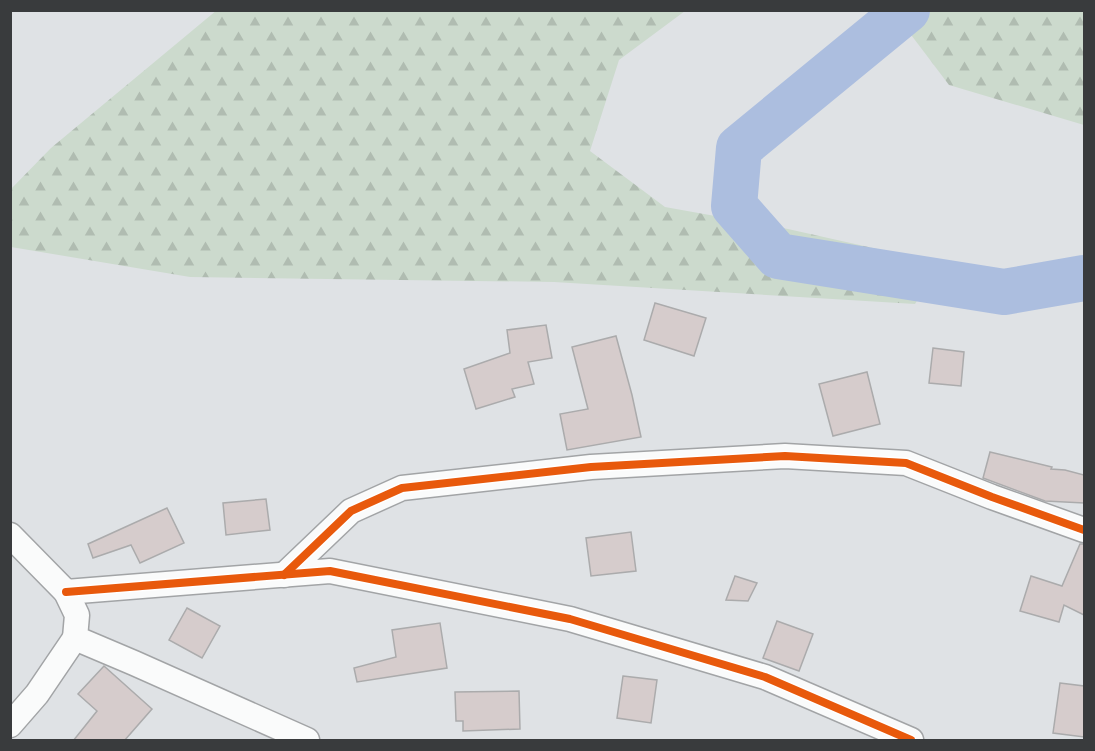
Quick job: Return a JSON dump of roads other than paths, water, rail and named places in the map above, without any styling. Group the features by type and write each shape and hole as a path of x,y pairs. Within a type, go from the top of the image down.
{"street":[{"path":"284,574 351,511 402,488 602,466 785,456 906,463 1084,530"},
{"path":"10,535 66,592 77,615 75,638 36,694 10,725"},
{"path":"66,592 330,571 570,619 765,677 911,741"},
{"path":"75,638 307,741"},
{"path":"10,704 36,694"}],"waterway":[{"path":"907,10 739,148 734,206 778,256 1004,292 1084,278"}]}
